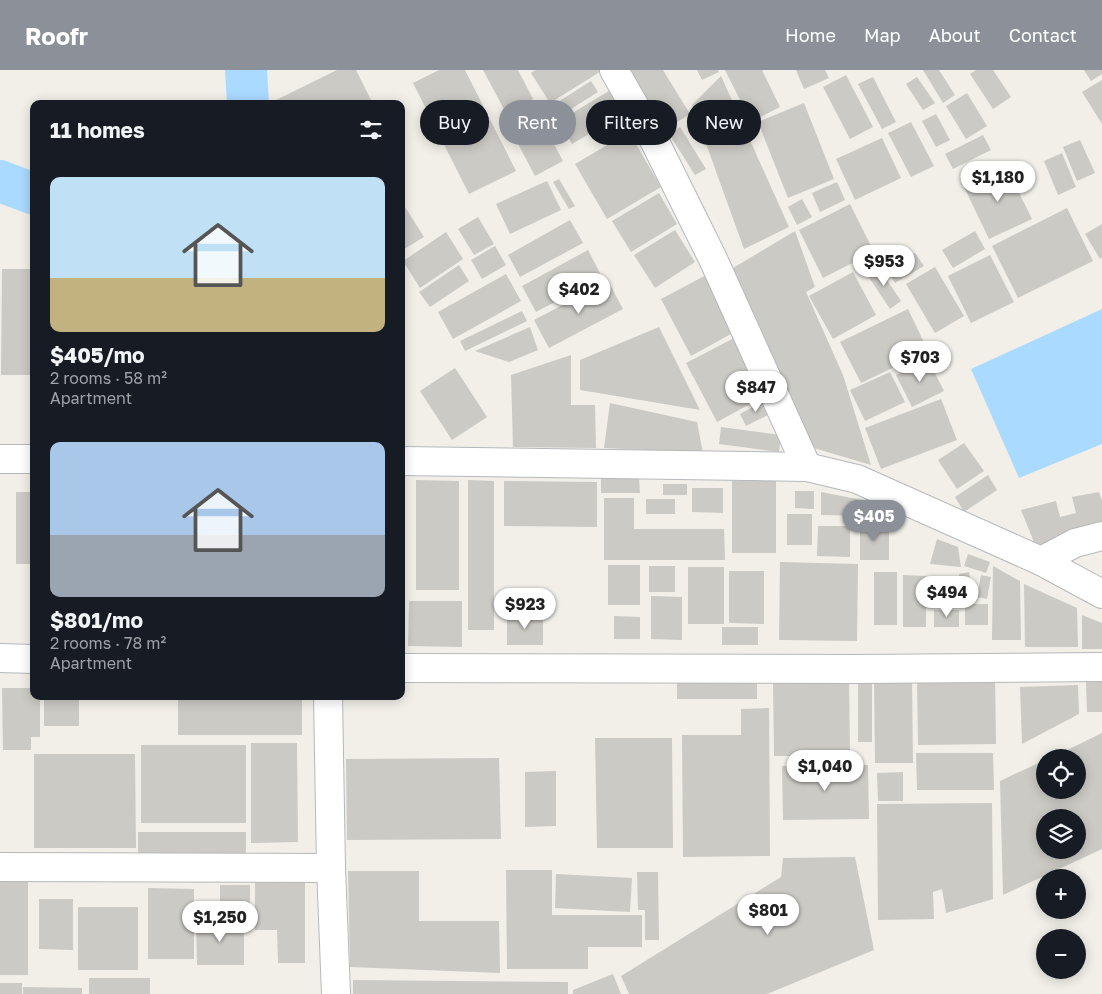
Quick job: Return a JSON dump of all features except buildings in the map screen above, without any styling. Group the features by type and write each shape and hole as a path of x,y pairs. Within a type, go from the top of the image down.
{"street":[{"path":"614,70 655,142 713,259 807,467"},
{"path":"0,458 30,459"},
{"path":"405,460 807,467 857,479 1041,561 1102,594"},
{"path":"1041,561 1075,543 1102,536"},
{"path":"0,658 30,659"},
{"path":"405,668 867,669 1102,667"},
{"path":"328,700 331,868 336,994"},
{"path":"0,867 331,868"}],"water":[{"path":"1102,309 1102,444 1019,478 971,369"}],"waterway":[{"path":"246,70 248,100"},
{"path":"0,181 30,192"}]}
